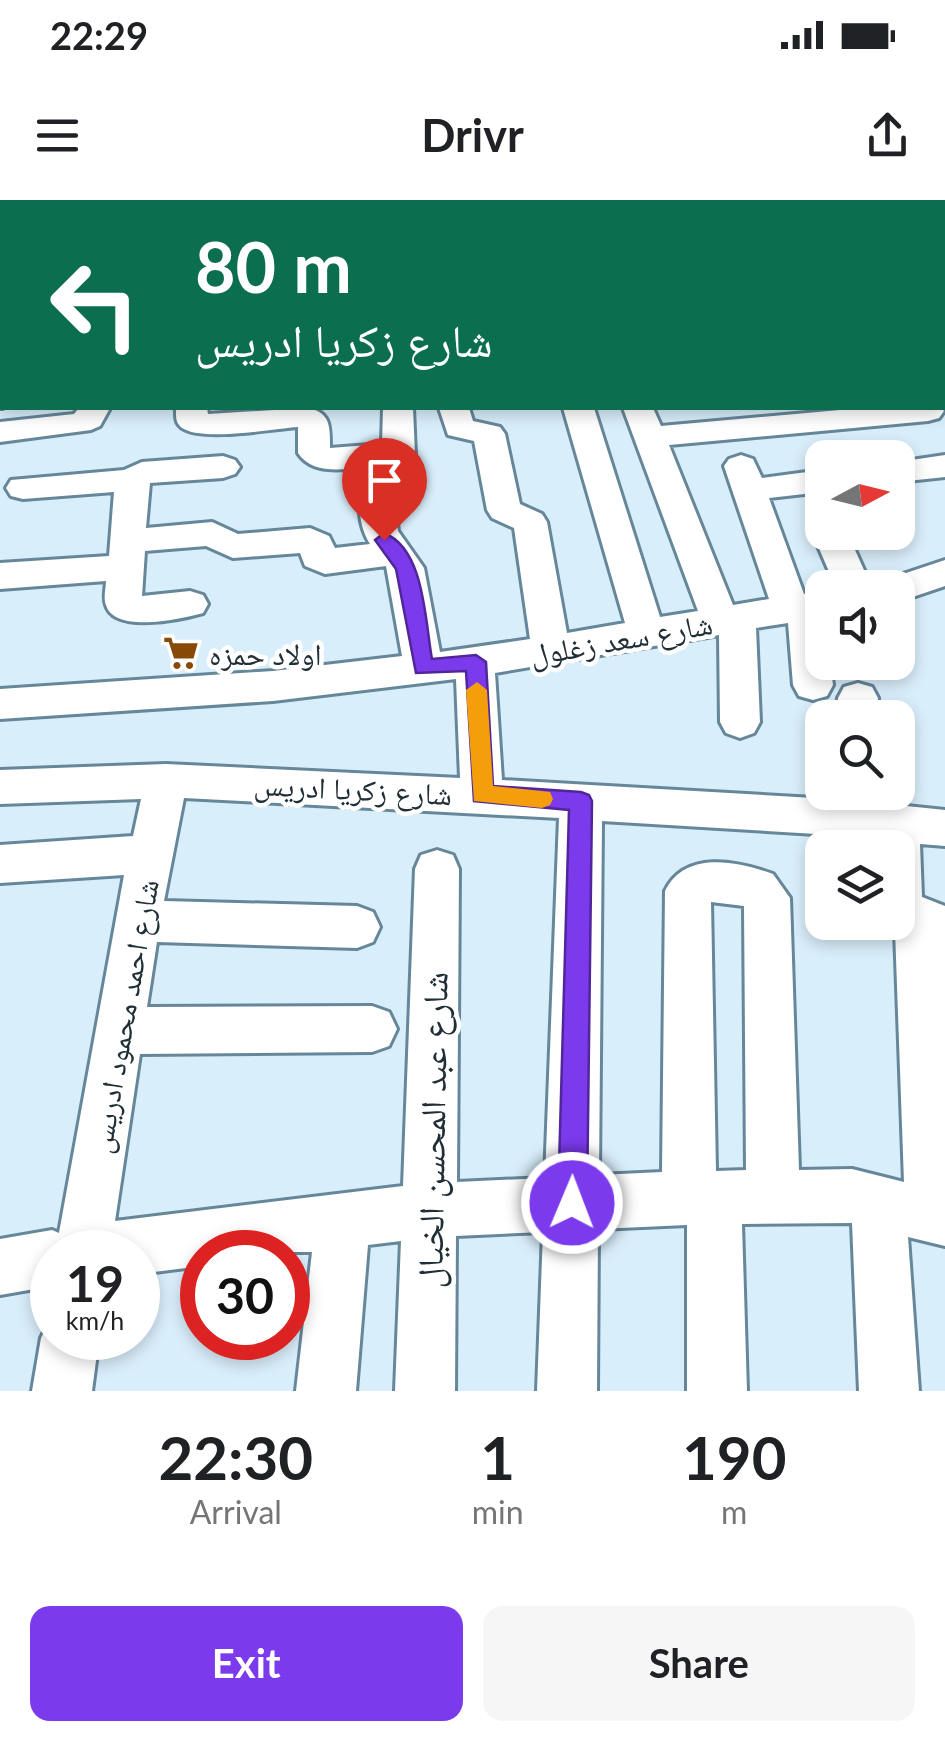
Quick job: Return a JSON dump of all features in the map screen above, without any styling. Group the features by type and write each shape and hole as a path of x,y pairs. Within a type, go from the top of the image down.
{"street":[{"path":"192,410 196,424 309,417 314,422 314,453 324,459 399,453"},
{"path":"398,410 399,479 378,487 376,492 381,533 406,568 424,668"},
{"path":"454,410 459,428 489,434 504,510 530,522 551,651"},
{"path":"579,410 647,634"},
{"path":"740,722 729,620 644,422 796,423 923,410"},
{"path":"0,432 89,416 76,457"},
{"path":"796,423 805,447"},
{"path":"915,470 945,466"},
{"path":"23,488 132,480 142,472 223,467"},
{"path":"805,478 745,478 805,605"},
{"path":"132,480 122,600 128,608 190,604"},
{"path":"0,576 126,554 193,520 233,546 310,540 317,544 318,558 325,562 393,552"},
{"path":"915,584 945,573"},
{"name":"شارع سعد زغلول","path":"0,704 273,686 476,662 805,607"},
{"path":"476,662 482,794"},
{"path":"813,680 813,685"},
{"name":"شارع زكريا ادريس","path":"0,787 166,780 482,794 736,812 805,808"},
{"name":"شارع احمد محمود ادريس","path":"89,1230 118,1031 166,780"},
{"path":"567,1391 581,801"},
{"name":"شارع زكريا ادريس","path":"864,810 898,822 945,828"},
{"path":"736,812 732,888 773,1195"},
{"path":"889,1391 919,1213 932,923 900,905 898,822"},
{"path":"0,864 152,854"},
{"name":"شارع عبد المحسن الخيال","path":"425,1391 436,869"},
{"path":"717,1391 702,1198 688,891 732,888"},
{"path":"137,921 357,927"},
{"path":"118,1031 372,1029"},
{"path":"160,1243 430,1210 773,1195 852,1196 919,1213"},
{"path":"326,1391 342,1220"},
{"path":"0,1267 30,1262"},
{"path":"62,1391 67,1360"}],"slow traffic":[{"path":"477,690 482,794 542,799"}],"place":[{"name":"اولاد حمزه","path":"181,653"}],"route":[{"path":"384,540 406,568 424,668 476,662 482,794 581,801 572,1203"}]}
